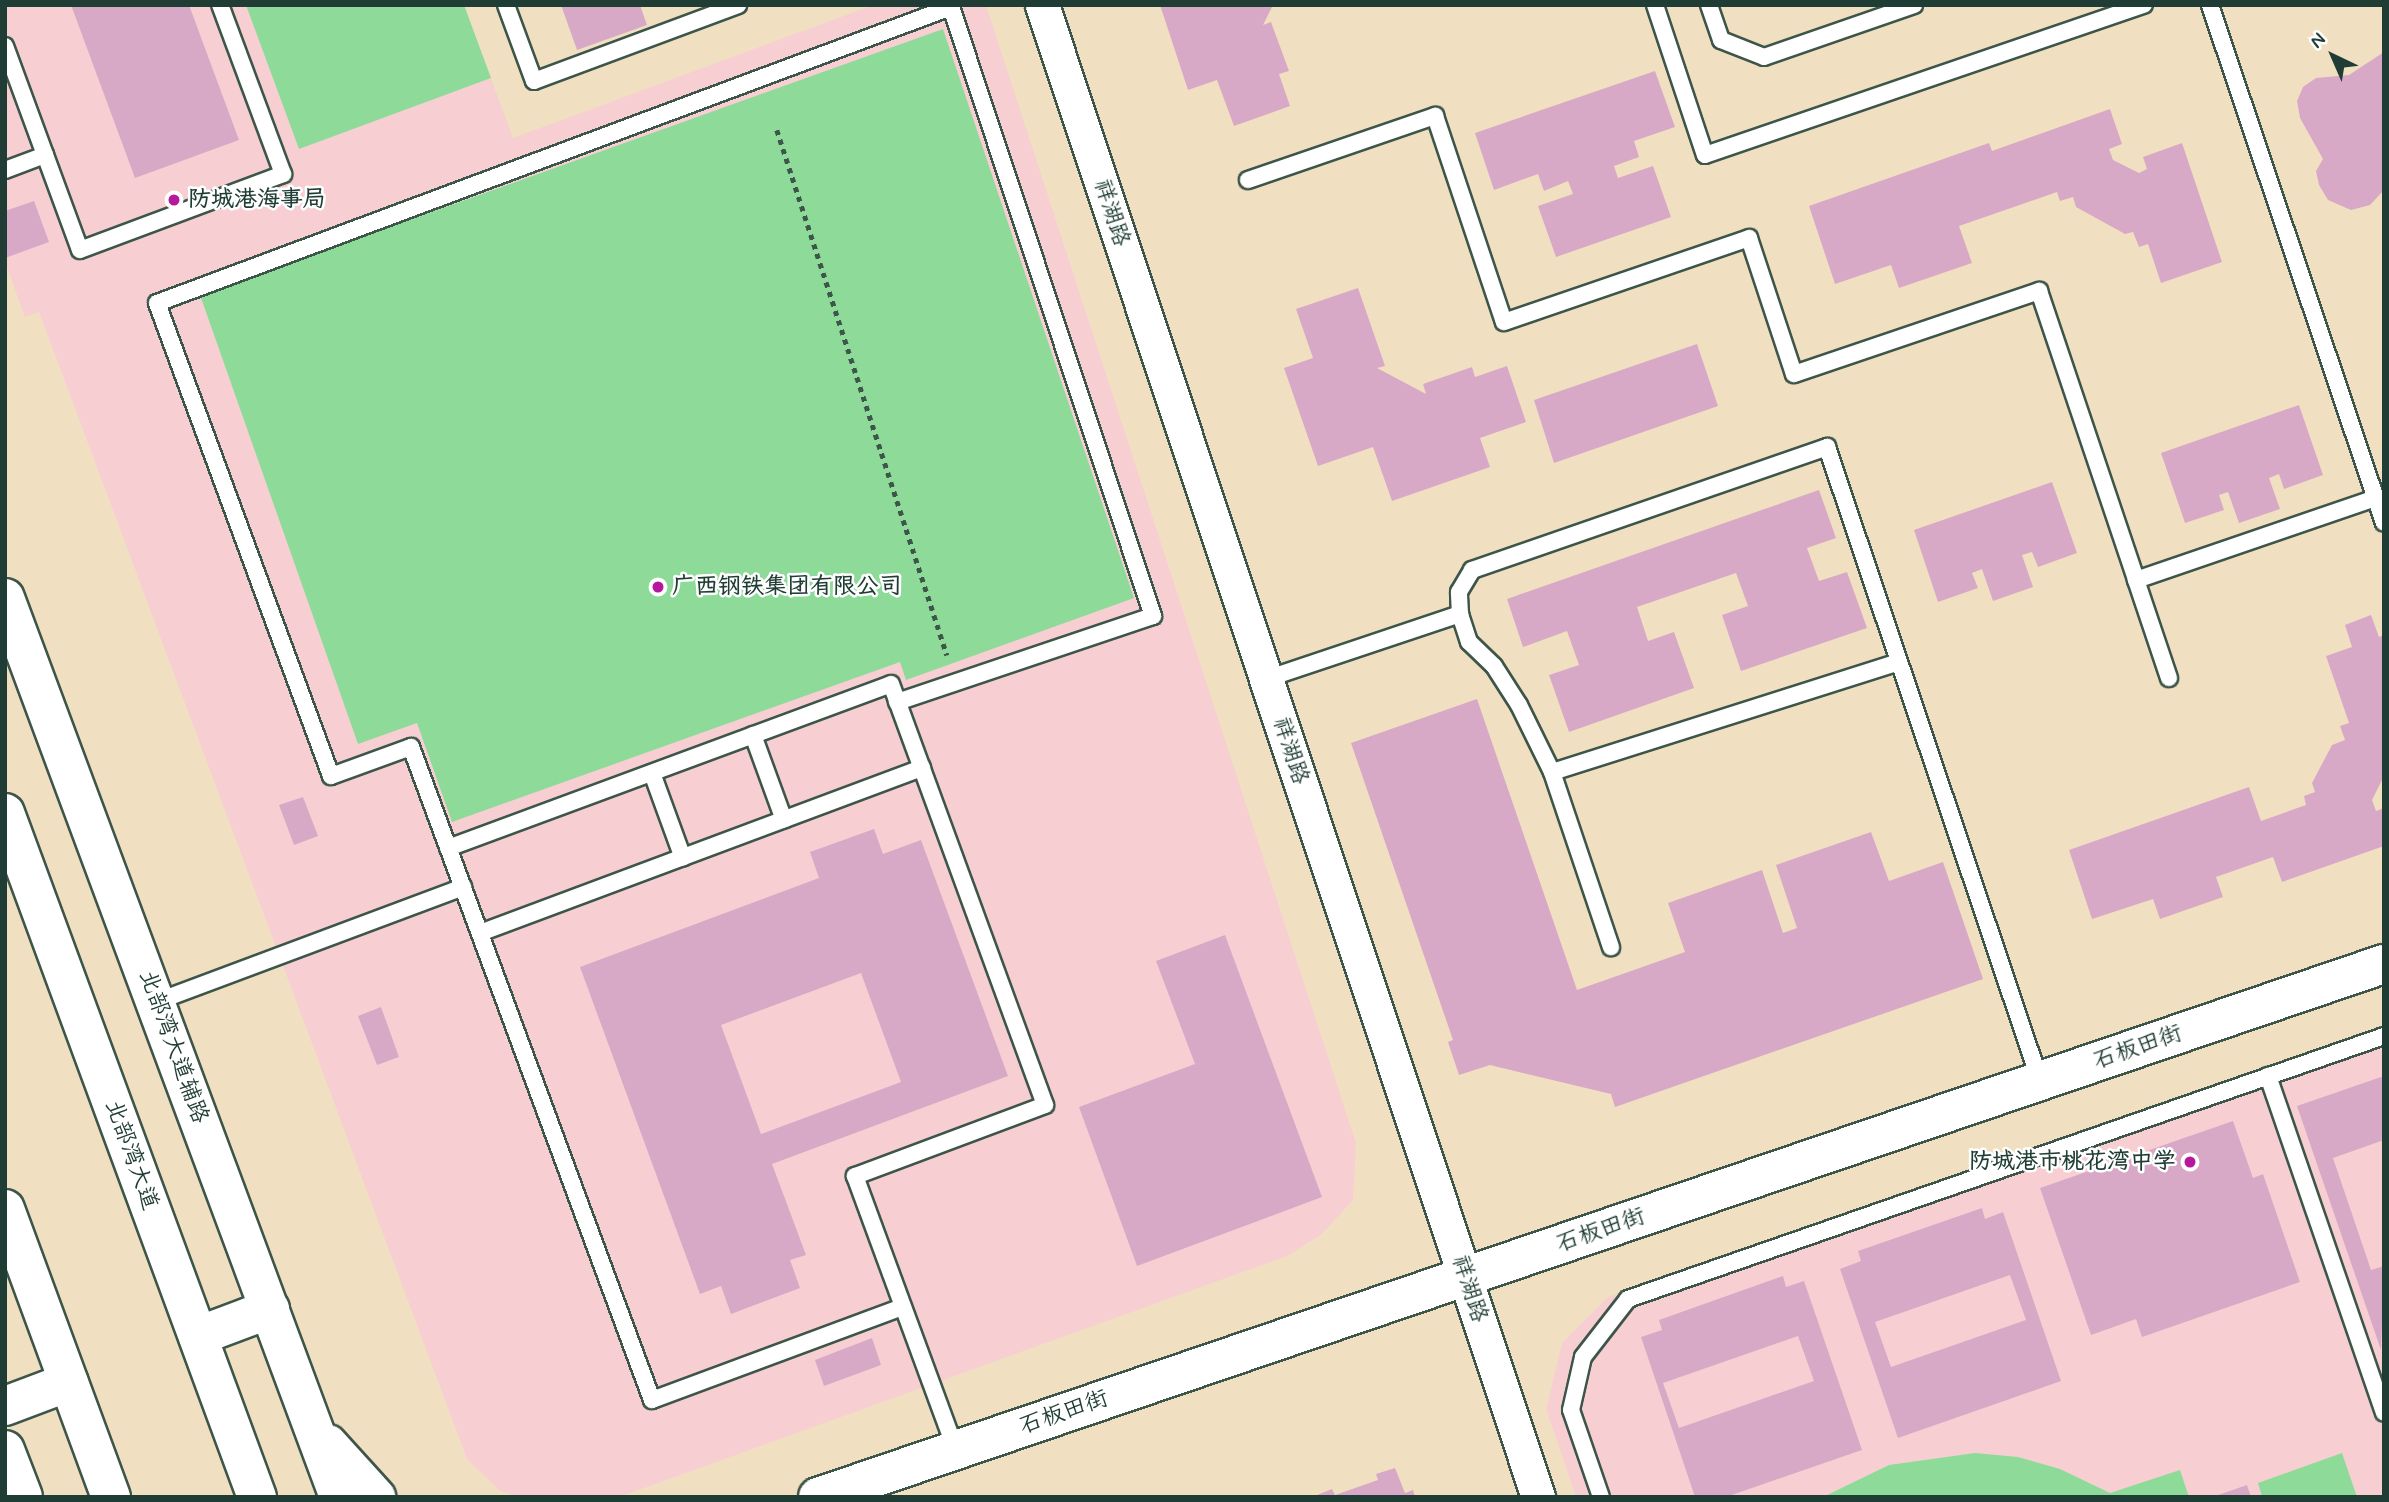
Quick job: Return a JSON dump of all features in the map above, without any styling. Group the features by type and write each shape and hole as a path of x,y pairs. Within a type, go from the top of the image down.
{"main road":[{"name":"北部湾大道辅路","path":"5,598 339,1497"},
{"name":"北部湾大道","path":"5,813 257,1497"},
{"name":"石板田街","path":"818,1497 2384,964"},
{"path":"5,1209 111,1497"},
{"path":"198,1336 270,1309"},
{"path":"5,1406 69,1382"},
{"path":"314,1429 376,1497"},
{"path":"5,1450 23,1497"}],"street":[{"name":"祥湖路","path":"1042,5 1538,1497"}],"lane":[{"path":"5,46 80,250 283,174 220,5"},
{"path":"506,5 534,81 738,5"},
{"path":"1655,5 1705,155 2144,5"},
{"path":"1709,5 1721,40 1764,57 1914,5"},
{"path":"2210,5 2384,523"},
{"path":"897,702 1153,616 951,7 157,303 331,776 411,747 652,1400 902,1307"},
{"path":"1248,180 1435,116 1504,322 1749,239 1794,374 2039,291 2169,678"},
{"path":"5,170 45,155"},
{"path":"1611,947 1552,772 1519,705 1494,666 1469,642 1460,614 1459,592 1472,570 1827,447 2040,1082"},
{"path":"2136,580 2375,498"},
{"path":"1266,679 1460,614"},
{"path":"1552,772 1899,662"},
{"path":"448,848 891,684 1045,1105 855,1176 956,1450"},
{"path":"752,735 784,820"},
{"path":"480,933 922,768"},
{"path":"652,773 683,858"},
{"path":"156,1002 463,887"},
{"path":"1601,1497 1571,1410 1583,1357 1629,1299 2384,1036"},
{"path":"2268,1076 2384,1413"}],"path":[{"path":"776,131 956,682"}],"shaded area":[{"name":"广西钢铁集团有限公司","path":"5,5 464,5 513,138 873,5 986,5 1356,1143 1353,1200 1322,1234 1287,1256 625,1495 520,1497 500,1491 467,1459 39,312 25,317 5,262"},
{"name":"防城港市桃花湾中学","path":"2384,1027 2384,1497 1576,1497 1546,1409 1562,1343 1608,1297"}],"green space":[{"path":"246,5 464,5 491,78 299,149"},
{"path":"943,29 1134,598 906,680 900,662 452,822 417,723 358,744 200,295"},
{"path":"1975,1453 2018,1457 2060,1469 2110,1493 2180,1470 2189,1497 1823,1497 1889,1465"},
{"path":"2342,1453 2357,1497 2262,1497 2258,1483"}],"building":[{"path":"71,5 189,5 239,140 135,178"},
{"path":"561,5 640,5 647,25 577,50"},
{"path":"1160,5 1273,5 1263,25 1271,22 1289,71 1279,74 1290,106 1234,126 1217,80 1188,90"},
{"path":"2384,52 2384,190 2370,205 2351,210 2328,200 2319,185 2316,171 2323,159 2300,118 2297,101 2303,87 2316,78 2349,75"},
{"path":"1655,71 1675,127 1634,141 1639,157 1614,166 1618,178 1653,166 1671,217 1556,257 1538,206 1573,194 1568,181 1544,191 1538,174 1494,190 1475,133"},
{"path":"2110,109 2122,144 2109,149 2113,160 2139,173 2147,169 2143,157 2182,143 2222,262 2161,283 2148,244 2139,247 2133,232 2125,234 2076,207 2073,197 2060,201 2057,192 1959,226 1972,263 1899,288 1891,265 1835,284 1809,206 1989,143 1992,151"},
{"path":"34,201 49,242 5,258 5,211"},
{"path":"1358,288 1385,366 1377,368 1426,394 1423,384 1472,367 1475,377 1507,366 1526,422 1480,438 1490,467 1392,501 1373,447 1318,466 1284,368 1313,358 1296,309"},
{"path":"1697,344 1718,406 1554,463 1534,400"},
{"path":"2299,405 2323,475 2284,489 2279,474 2269,478 2280,509 2239,523 2228,492 2219,495 2224,510 2185,523 2161,453"},
{"path":"2052,482 2077,553 2038,567 2032,552 2022,555 2033,587 1993,601 1982,569 1972,573 1978,588 1938,602 1914,530"},
{"path":"1819,490 1836,538 1807,548 1819,581 1847,572 1867,628 1741,671 1722,615 1748,606 1736,573 1637,607 1648,641 1674,632 1694,688 1569,732 1549,675 1579,665 1567,631 1523,647 1507,599"},
{"path":"2371,615 2379,637 2384,635 2384,776 2372,800 2376,811 2384,808 2384,846 2282,882 2273,857 2216,877 2223,897 2160,919 2153,899 2092,919 2069,850 2249,787 2261,821 2306,805 2304,796 2315,792 2312,783 2332,745 2345,740 2340,726 2349,723 2326,656 2352,647 2345,625"},
{"path":"1477,699 1577,990 1685,952 1668,903 1762,870 1783,933 1797,928 1776,865 1871,832 1889,881 1943,862 1983,979 1615,1107 1611,1094 1490,1065 1459,1075 1448,1042 1453,1040 1351,743"},
{"path":"303,797 318,836 294,845 279,805"},
{"path":"874,829 883,854 921,840 1008,1076 772,1164 806,1255 790,1260 800,1288 731,1314 721,1286 700,1294 580,967 819,878 810,852","holes":["861,973 901,1082 761,1134 721,1025"]},
{"path":"1225,935 1322,1197 1137,1266 1079,1107 1195,1064 1156,961"},
{"path":"381,1007 399,1057 377,1065 358,1016"},
{"path":"2384,1076 2384,1140 2333,1158 2371,1270 2384,1266 2381,1350 2297,1106"},
{"path":"2233,1121 2253,1178 2263,1174 2300,1282 2142,1337 2136,1319 2091,1335 2040,1188"},
{"path":"1982,1208 1985,1219 2003,1212 2061,1381 1898,1438 1840,1269 1861,1261 1858,1251","holes":["2010,1275 2026,1320 1891,1367 1875,1322"]},
{"path":"1783,1276 1786,1287 1804,1281 1862,1450 1726,1497 1695,1497 1641,1337 1662,1330 1659,1320","holes":["1798,1336 1814,1381 1679,1428 1663,1383"]},
{"path":"872,1338 881,1365 824,1386 815,1360"},
{"path":"1395,1468 1405,1493 1413,1490 1415,1497 1312,1497 1332,1489 1335,1495 1378,1480 1376,1474"},
{"path":"2247,1485 2251,1497 2215,1497 2215,1496"}],"place":[{"name":"防城港海事局","path":"174,200"},
{"name":"广西钢铁集团有限公司","path":"658,587"},
{"name":"防城港市桃花湾中学","path":"2190,1162"}]}
